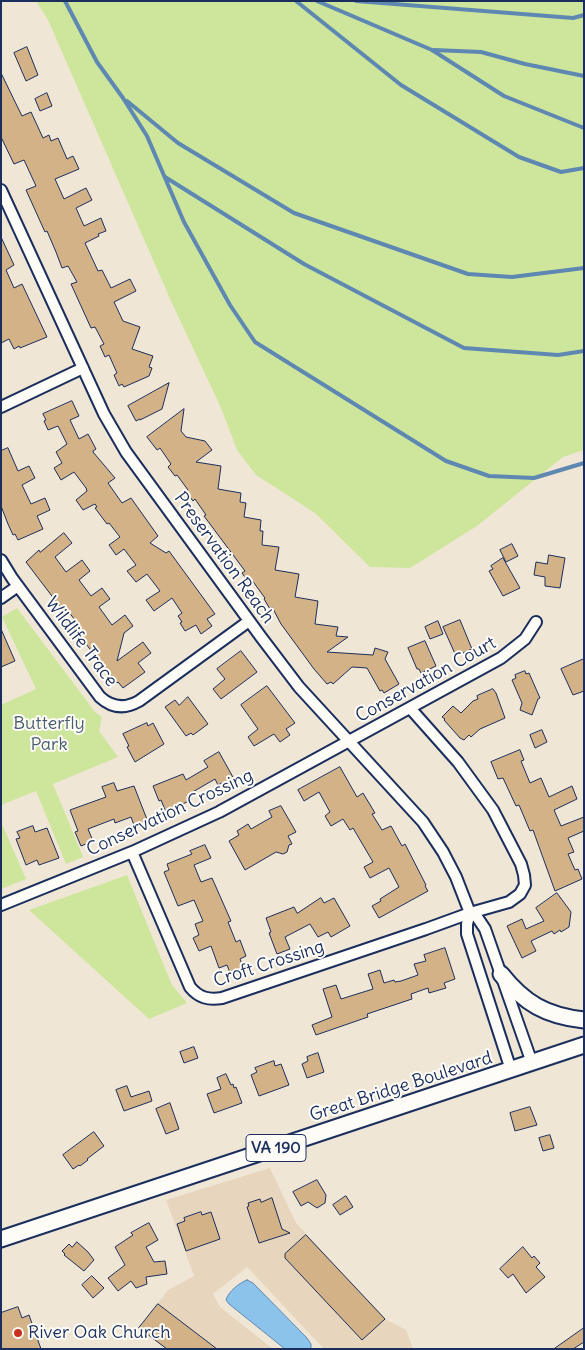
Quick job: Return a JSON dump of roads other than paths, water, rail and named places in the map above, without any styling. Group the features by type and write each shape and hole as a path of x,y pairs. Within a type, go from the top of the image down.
{"main road":[{"path":"501,974 514,990 548,1013 584,1020"},
{"name":"Great Bridge Boulevard","path":"1,1239 584,1045"}],"street":[{"name":"Preservation Reach","path":"1,190 104,414 126,452 299,687 423,822 452,868 470,913 478,918 485,929 532,1063"},
{"path":"1,407 83,368"},
{"name":"Wildlife Trace","path":"1,560 100,697 117,706 132,705 139,701 249,621"},
{"path":"1,598 18,586"},
{"name":"Conservation Court","path":"349,741 501,658 525,639 536,622"},
{"path":"410,708 458,762 493,810 521,864 524,885 520,894 509,902 470,913"},
{"name":"Conservation Crossing","path":"1,905 132,852 219,812 349,741"},
{"name":"Croft Crossing","path":"132,852 190,987 199,996 209,999 222,998 470,913"},
{"name":"Preservation Reach","path":"470,913 467,934 511,1070"}],"water":[{"path":"247,1280 253,1283 307,1338 311,1344 311,1349 285,1349 229,1304 226,1300 231,1291"}],"waterway":[{"path":"65,1 97,62 147,136 184,222 230,305 255,342 446,461 489,476 534,478 584,463"},
{"path":"296,1 401,85 519,157 561,172 584,168"},
{"path":"317,1 432,50 504,96 584,128"},
{"path":"356,1 573,18 584,15"},
{"path":"434,50 481,52 525,64 584,76"},
{"path":"127,101 178,143 294,213 468,274 512,277 584,268"},
{"path":"165,177 304,264 464,348 558,355 584,351"}],"place":[{"name":"River Oak Church","path":"18,1333"}],"park label":[{"name":"Butterfly Park","path":"49,734"}]}
